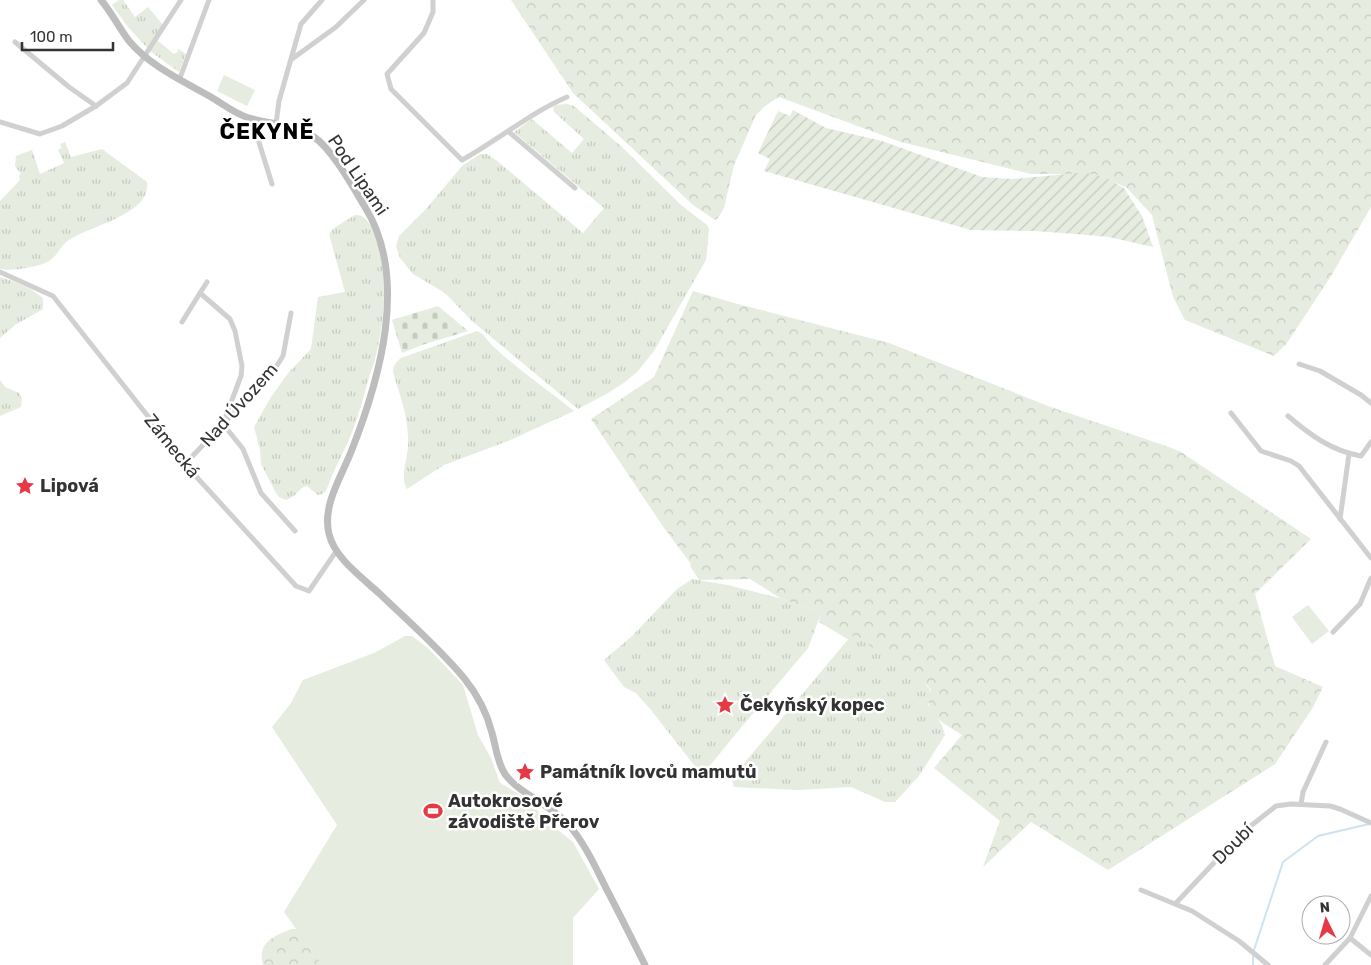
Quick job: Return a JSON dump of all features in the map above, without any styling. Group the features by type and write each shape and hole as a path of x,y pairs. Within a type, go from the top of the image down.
{"main road":[{"name":"Pod Lipami","path":"102,0 129,40 145,56 240,115 307,133 318,140 326,149 372,220 385,259 388,304 384,336 364,416 329,508 328,531 337,550 351,567 433,646 469,684 486,714 498,760 507,778 518,788 553,810 573,830 595,866 645,965"}],"street":[{"path":"0,122 40,134 62,126 96,106 124,86 181,0"},
{"path":"180,78 209,0"},
{"path":"276,124 277,109 301,24 322,0"},
{"path":"292,60 336,27 364,0"},
{"path":"433,0 434,12 424,33 387,74 391,89 462,160 552,104 567,97"},
{"path":"16,42 69,87 96,106"},
{"path":"257,120 257,136 272,184"},
{"path":"509,132 575,188"},
{"name":"Zámecká","path":"0,272 53,296 185,464 296,586 309,591 337,550"},
{"path":"182,322 207,282"},
{"path":"200,293 230,319 235,330 242,366 241,376 223,424 243,450 261,493 295,531"},
{"name":"Nad Úvozem","path":"185,464 274,370 283,356 291,313"},
{"path":"1298,364 1320,371 1371,402"},
{"path":"1231,413 1261,450 1291,461 1299,466 1371,558"},
{"path":"1288,416 1311,436 1349,454 1361,456 1371,442"},
{"path":"1340,519 1349,454"},
{"path":"1333,632 1360,604 1371,578"},
{"path":"1301,804 1304,792 1326,742"},
{"name":"Doubí","path":"1176,903 1235,839 1276,806 1301,804 1335,807 1371,823"},
{"path":"1141,890 1192,911 1239,941 1268,965"},
{"path":"1351,936 1371,896"},
{"path":"1351,939 1371,955"},
{"path":"1325,965 1344,945"}],"green space":[{"path":"119,0 123,0 135,17 148,7 164,26 149,50 128,27 112,5"},
{"path":"511,0 1371,0 1371,207 1331,276 1287,343 1274,356 1185,320 1173,297 1152,215 1126,187 1094,174 1031,174 901,142 779,97 765,106 756,115 734,165 724,208 715,220 693,205 573,93"},
{"path":"157,40 174,54 178,52 178,49 186,54 179,72 150,51"},
{"path":"224,75 255,90 247,106 217,91"},
{"path":"567,104 574,106 622,147 681,205 707,225 709,229 706,260 654,351 637,372 625,382 578,409 472,321 445,293 413,274 400,258 396,246 399,236 426,209 462,166 480,154 487,154 496,160 583,233 604,208 514,132 532,119 572,153 584,139 554,112 553,107"},
{"path":"793,110 826,128 882,141 982,177 1012,179 1078,173 1094,174 1108,179 1124,188 1142,216 1153,247 1109,237 1034,231 971,230 764,171 770,159 758,153 778,111 790,116"},
{"path":"65,142 71,157 102,149 147,182 146,193 140,203 130,211 69,240 49,261 22,269 0,269 0,201 20,180 19,176 21,174 15,166 16,156 32,150 40,174 64,163 58,150 62,148 60,144"},
{"path":"355,215 366,219 371,226 380,253 384,299 375,361 354,427 326,491 318,495 307,486 286,500 279,497 276,493 261,464 260,449 254,427 271,397 289,372 311,349 318,297 345,292 329,234 334,228"},
{"path":"0,277 23,285 38,294 43,298 43,309 15,325 0,338"},
{"path":"693,291 889,343 1048,406 1169,447 1181,452 1311,539 1255,594 1275,666 1323,687 1312,709 1275,764 1108,870 1031,822 983,867 1000,821 934,768 962,735 938,719 931,711 929,702 931,690 928,686 854,635 849,640 819,622 820,616 818,612 780,598 750,579 699,580 690,566 691,564 662,525 591,419 654,377"},
{"path":"438,306 468,331 402,353 392,320"},
{"path":"477,331 513,364 574,411 508,441 444,465 407,489 404,474 408,447 407,426 404,408 393,372 394,366 401,358"},
{"path":"0,380 5,387 19,393 22,398 21,407 0,416"},
{"path":"692,579 728,585 783,599 818,612 820,616 808,648 708,768 702,771 694,765 636,693 624,687 604,660 632,636 677,589"},
{"path":"1308,605 1329,631 1312,644 1292,617"},
{"path":"854,635 919,679 927,685 931,692 928,705 942,725 945,735 919,776 895,802 885,802 851,787 799,790 734,787 732,780 735,774 851,636"},
{"name":"Autokrosové závodiště Přerov","path":"405,636 412,636 429,649 463,685 478,735 491,758 500,783 524,797 553,826 573,842 599,889 573,918 573,965 322,965 284,912 337,825 272,727 291,703 303,680 374,653"},
{"path":"292,929 310,929 396,965 263,965 262,951 268,941"}],"waterway":[{"path":"1253,965 1253,953 1283,862 1318,836 1369,824"}],"place":[{"name":"Lipová","path":"25,486"},
{"name":"Čekyňský kopec","path":"725,705"},
{"name":"Památník lovců mamutů","path":"525,772"},
{"name":"Autokrosové závodiště Přerov","path":"433,811"}],"district":[{"name":"ČEKYNĚ","path":"267,131"}]}
